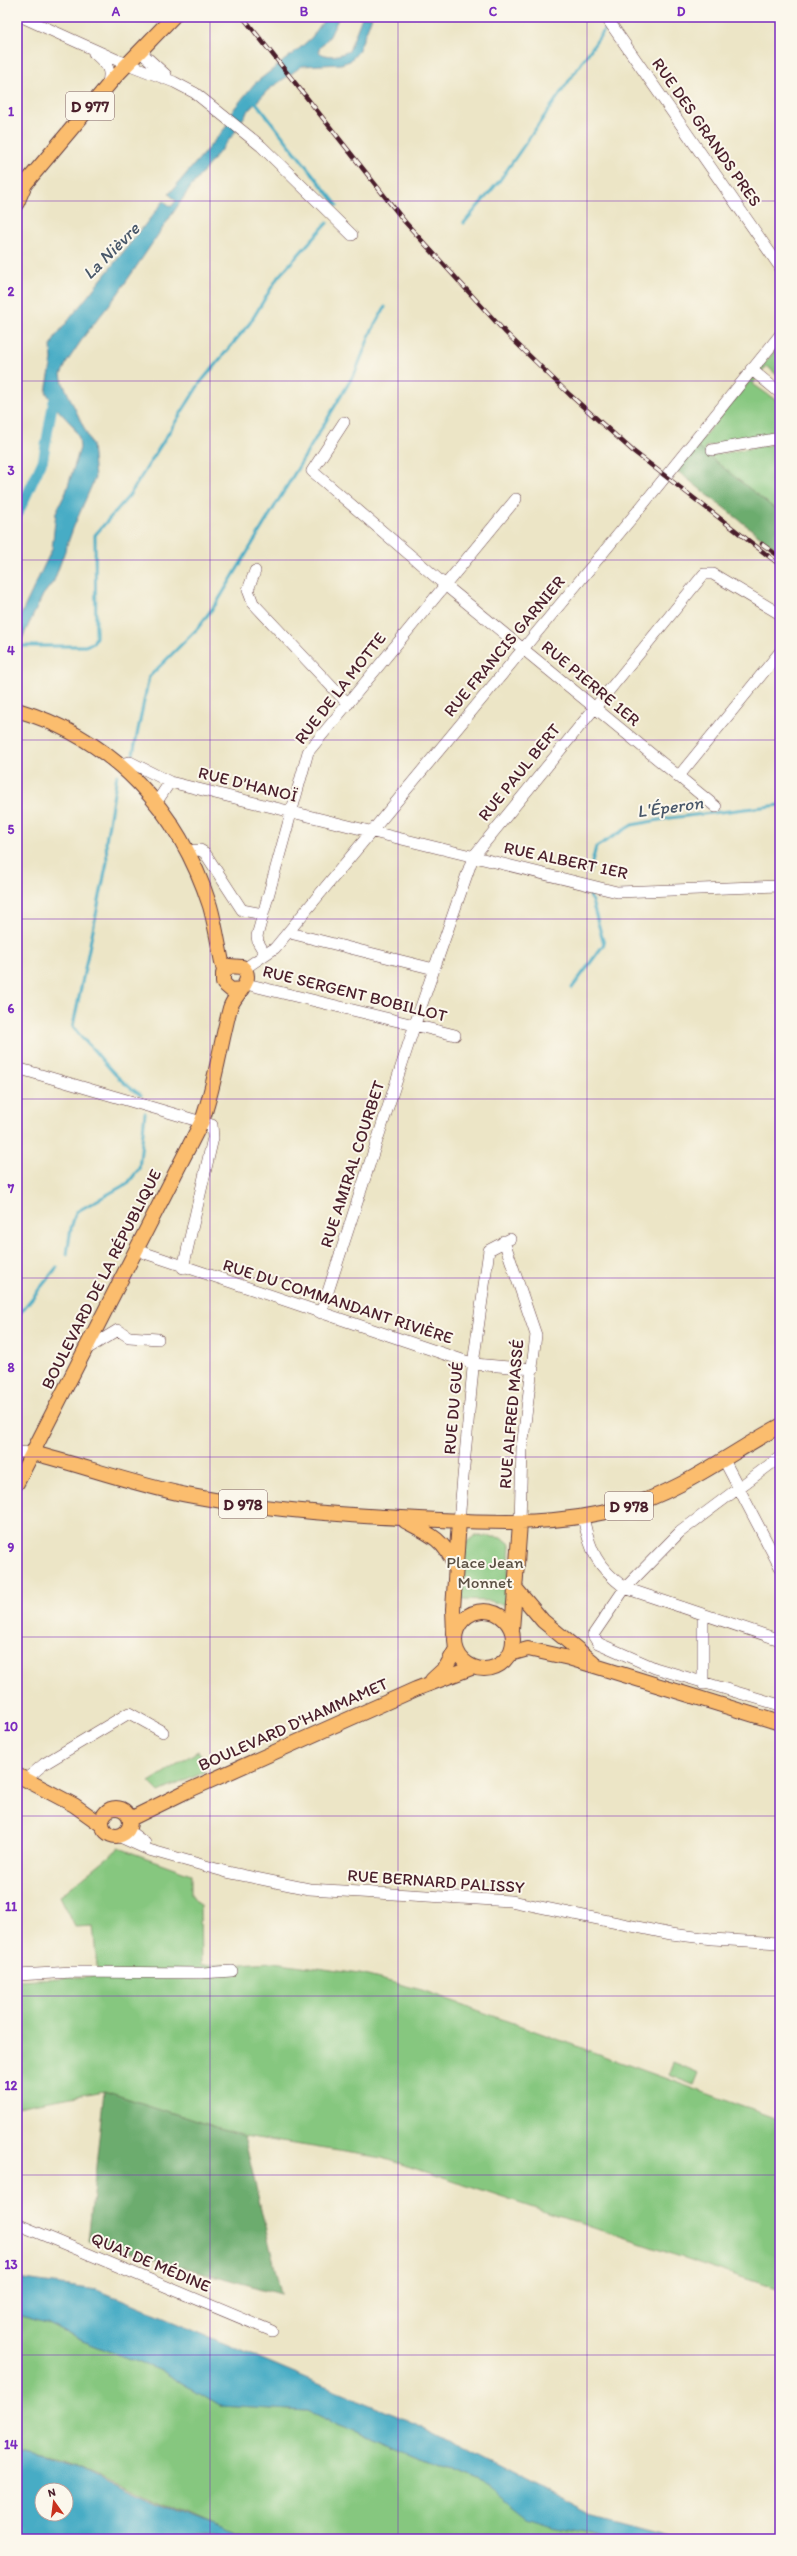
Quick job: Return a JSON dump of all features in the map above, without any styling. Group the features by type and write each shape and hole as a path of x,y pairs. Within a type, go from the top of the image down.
{"main road":[{"name":"D 977","path":"17,203 25,184 127,64 173,17"},
{"name":"BOULEVARD DE LA RÉPUBLIQUE","path":"17,710 43,718 108,754 120,764 156,803 174,828 187,850 210,906 224,978 220,1048"},
{"name":"BOULEVARD DE LA RÉPUBLIQUE","path":"215,932 240,967"},
{"path":"229,966 240,967 248,978 244,986 230,990 224,978 229,966"},
{"name":"BOULEVARD DE LA RÉPUBLIQUE","path":"17,1483 202,1121 209,1101 231,1005 244,986"},
{"name":"D 978","path":"33,1453 185,1494 265,1508 402,1519 520,1523 562,1521 627,1507 658,1495 780,1426"},
{"path":"402,1519 439,1539 450,1553 455,1568"},
{"path":"459,1521 452,1609 455,1645 460,1657 474,1667 482,1669 498,1665 510,1654 528,1649 569,1658 780,1723"},
{"path":"510,1654 520,1523"},
{"path":"516,1589 543,1621 602,1668"},
{"path":"455,1645 460,1623 474,1612 488,1611 501,1615 512,1632 569,1658"},
{"name":"BOULEVARD D'HAMMAMET","path":"416,1689 436,1677 445,1669 455,1645"},
{"name":"BOULEVARD D'HAMMAMET","path":"74,1805 107,1812 114,1808 125,1824 185,1792 416,1689 474,1667"},
{"path":"20,1779 74,1805 102,1825 110,1835 125,1824"},
{"path":"102,1825 103,1818 107,1812"}],"street":[{"path":"22,17 127,64 174,82 195,93 243,130 352,235"},
{"name":"RUE DES GRANDS PRES","path":"606,17 780,267"},
{"path":"85,45 109,68 110,77 106,88"},
{"path":"145,46 143,51 147,59 174,82"},
{"name":"RUE FRANCIS GARNIER","path":"240,967 275,948 674,466 780,335"},
{"path":"751,369 780,393"},
{"name":"RUE PIERRE 1ER","path":"344,422 312,471 593,708 716,807"},
{"path":"712,450 780,438"},
{"name":"RUE DE LA MOTTE","path":"265,954 257,940 308,752 516,499"},
{"path":"255,571 248,590 253,603 348,704"},
{"name":"RUE PAUL BERT","path":"415,1024 473,857 593,708 706,573 713,574 780,614"},
{"path":"678,777 780,652"},
{"name":"RUE D'HANOÏ","path":"120,764 130,762 170,782 371,832"},
{"path":"156,803 170,782"},
{"name":"RUE ALBERT 1ER","path":"371,832 617,892 780,886"},
{"path":"187,850 200,850 205,853 242,910 263,914"},
{"path":"289,931 294,934 434,969"},
{"name":"RUE SERGENT BOBILLOT","path":"244,986 415,1024 455,1035"},
{"name":"RUE AMIRAL COURBET","path":"321,1313 415,1024"},
{"path":"17,1068 212,1125 214,1131 183,1268"},
{"name":"RUE DU GUÉ","path":"459,1521 474,1364 489,1250 507,1240"},
{"name":"RUE ALFRED MASSÉ","path":"507,1240 536,1335 533,1370 522,1448 520,1523"},
{"name":"RUE DU COMMANDANT RIVIÈRE","path":"136,1250 183,1268 474,1364 533,1370"},
{"path":"84,1350 118,1330 129,1337 158,1339"},
{"path":"17,1452 33,1453"},
{"path":"780,1457 680,1532 625,1588 593,1636 598,1643 655,1668 703,1684 780,1705"},
{"path":"723,1458 780,1567"},
{"path":"583,1517 597,1562 606,1574 625,1588 703,1616 780,1640"},
{"path":"703,1616 703,1684"},
{"path":"20,1779 129,1713 163,1732"},
{"name":"RUE BERNARD PALISSY","path":"125,1824 136,1838 163,1853 227,1872 309,1889 511,1901 671,1934 712,1939 780,1943"},
{"path":"17,1975 73,1972 202,1973 232,1971"},
{"name":"QUAI DE MÉDINE","path":"17,2224 272,2331"}],"green space":[{"path":"780,344 780,378 767,366 762,372 760,369"},
{"path":"753,377 756,379 753,384 780,403 780,433 705,447 708,455 696,446"},
{"path":"780,443 780,513 708,456"},
{"path":"696,446 780,513 780,552 676,470"},
{"name":"Place Jean Monnet","path":"476,1535 503,1538 510,1544 506,1606 490,1601 461,1600 465,1543"},
{"path":"198,1751 205,1762 203,1773 159,1792 149,1782"},
{"path":"119,1848 191,1874 191,1894 200,1906 201,1966 273,1962 360,1974 422,1990 780,2120 780,2290 383,2158 244,2136 104,2091 17,2107 17,1980 98,1976 93,1926 75,1927 60,1896"},
{"path":"673,2062 699,2073 694,2085 668,2075"},
{"path":"104,2091 244,2136 281,2294 88,2241"},
{"path":"17,2315 47,2323 80,2340 161,2371 220,2406 308,2411 340,2426 387,2443 481,2482 552,2526 593,2533 609,2539 245,2539 203,2523 80,2466 60,2459 24,2451 17,2452"}],"water":[{"name":"La Nièvre","path":"326,17 339,17 330,36 319,49 319,52 330,56 349,51 362,17 372,17 358,52 350,61 341,64 302,66 268,90 247,112 233,135 190,188 117,295 85,335 67,362 61,375 63,383 92,445 95,478 74,526 54,581 43,595 17,649 17,623 52,549 56,512 66,492 80,448 79,438 73,426 56,408 46,392 52,360 51,346 55,337 164,201 171,207 176,201 169,194 226,127 233,110 254,84 312,37"},
{"path":"17,2279 97,2290 414,2423 589,2514 683,2539 609,2539 593,2533 552,2526 527,2518 481,2482 387,2443 340,2426 308,2411 220,2406 161,2371 80,2340 47,2323 17,2315"},
{"path":"24,2451 79,2466 192,2519 245,2539 17,2539 17,2452"}],"waterway":[{"path":"464,223 500,180 605,29"},
{"path":"254,100 337,205"},
{"path":"17,646 85,646 93,643 96,637 95,535 129,496 200,383 250,323 278,277 327,223"},
{"path":"133,754 149,677 197,629 218,601 356,371 371,332 385,307"},
{"path":"17,516 43,460 53,403 57,394"},
{"path":"117,775 106,841 107,862 73,1026 79,1035 114,1073 126,1085 141,1095"},
{"name":"L'Éperon","path":"589,874 596,847 632,825 670,818 780,805"},
{"name":"L'Éperon","path":"572,988 604,944 589,891"},
{"path":"67,1254 71,1228 76,1212 128,1183 139,1169 145,1113"},
{"path":"17,1317 57,1267"}],"railway":[{"path":"243,17 405,222 506,333 570,395 633,451 780,565"},
{"path":"762,544 780,557"}]}
